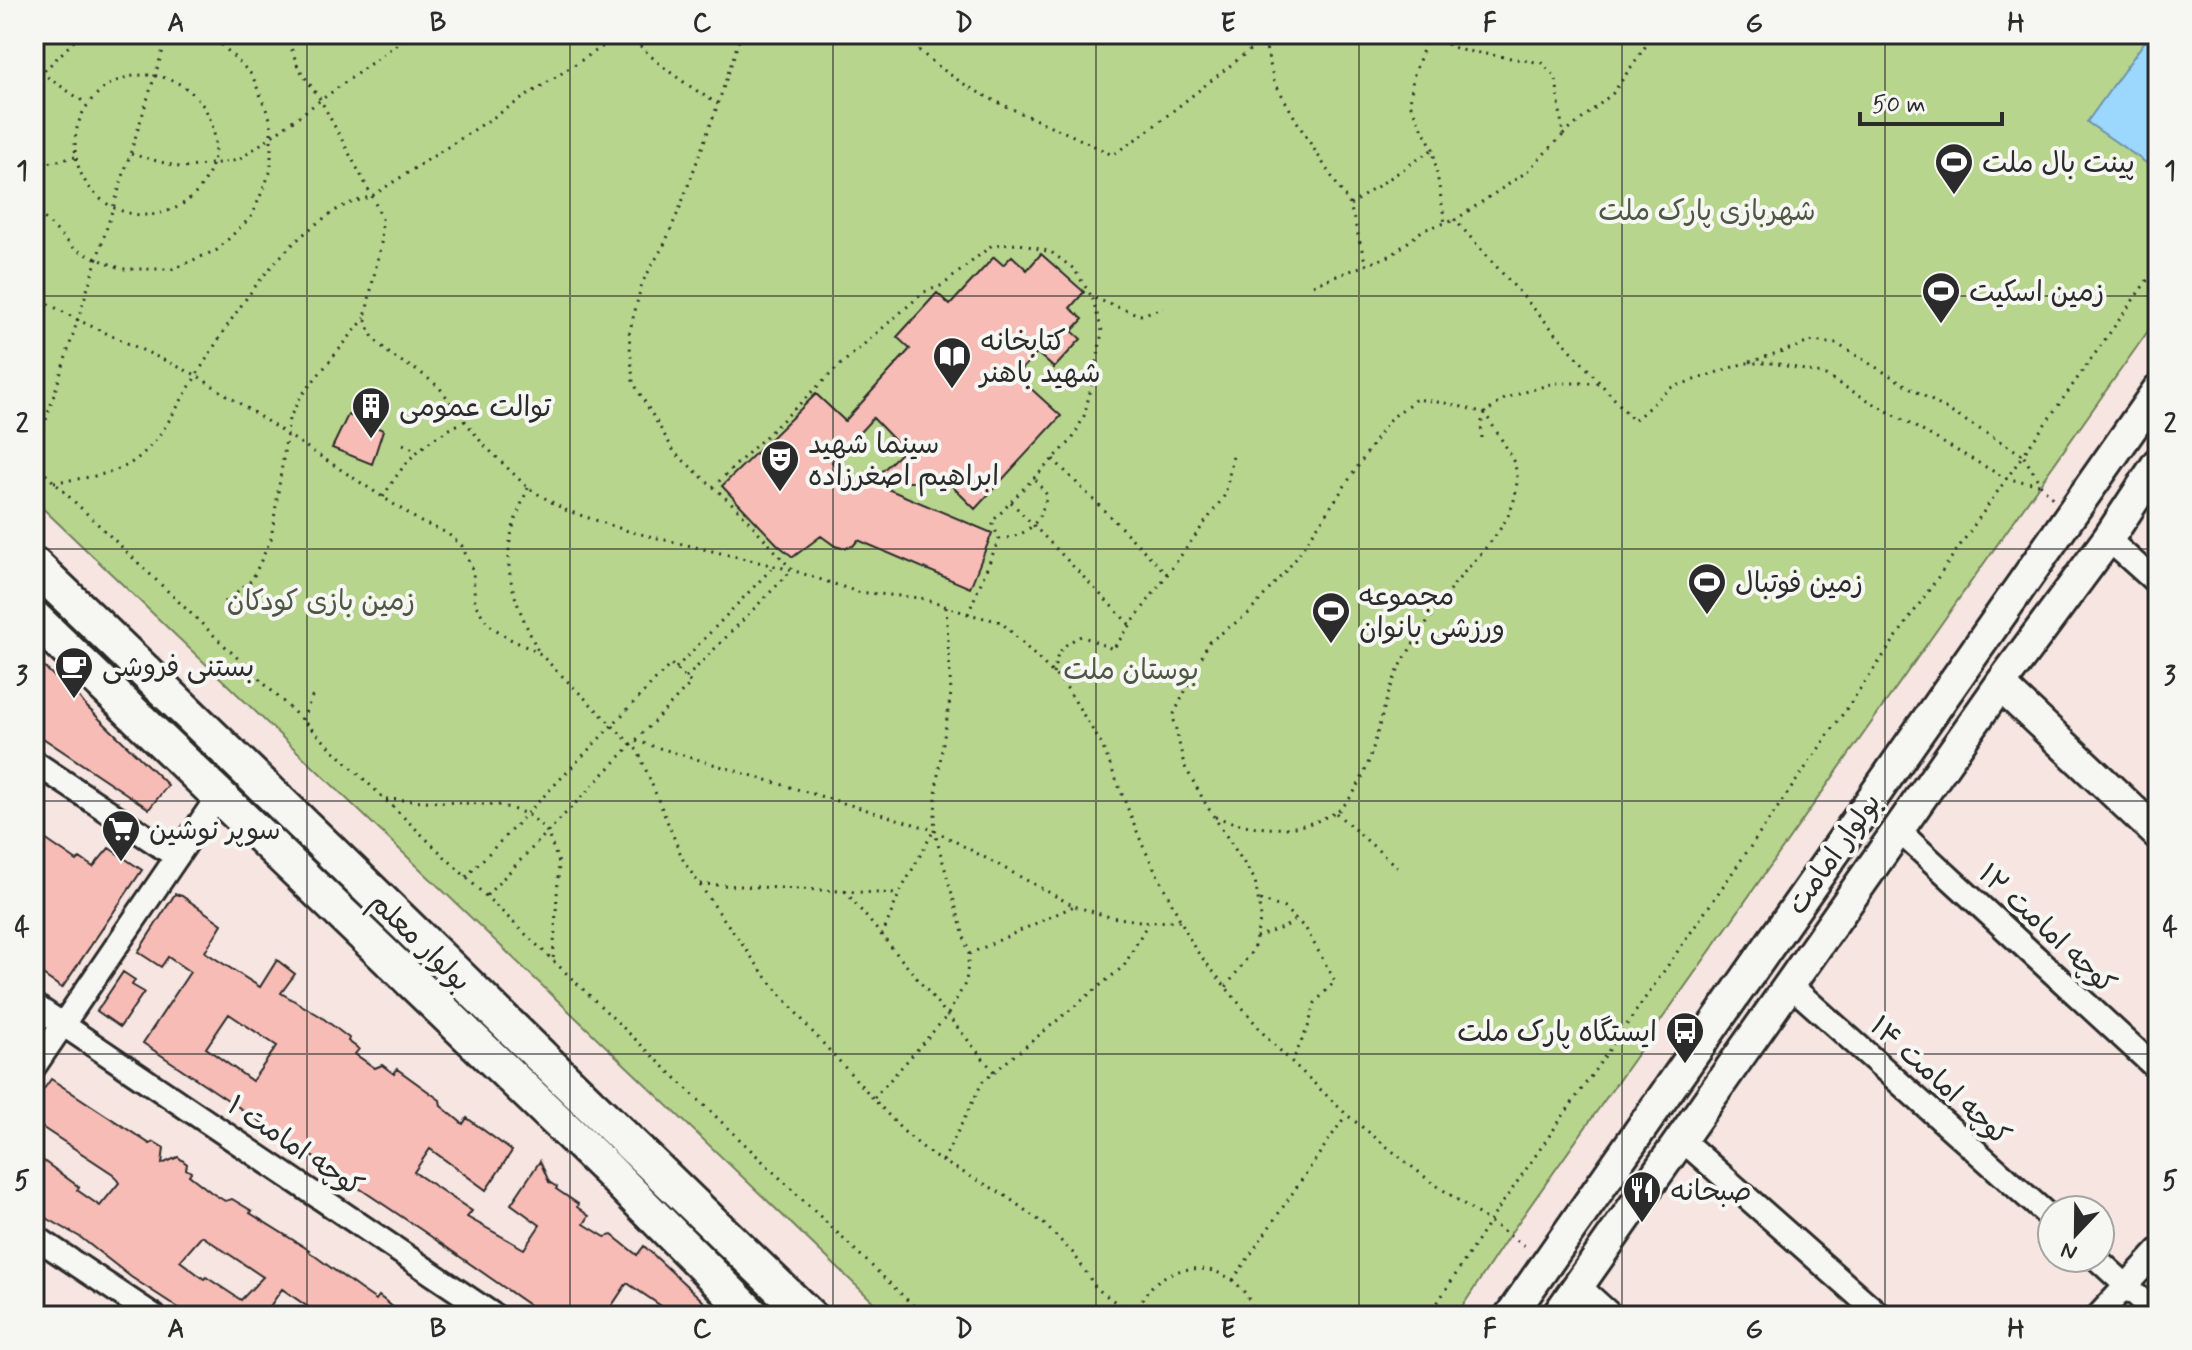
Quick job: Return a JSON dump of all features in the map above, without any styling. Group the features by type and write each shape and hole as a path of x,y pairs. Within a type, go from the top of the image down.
{"main road":[{"name":"بولوار امامت","path":"1510,1316 2158,390"},
{"name":"بولوار امامت","path":"1557,1316 2000,685 2108,539 2158,463"},
{"name":"بولوار معلم","path":"34,565 809,1316"},
{"name":"بولوار معلم","path":"34,618 605,1167 743,1312"},
{"path":"2000,685 2158,834"},
{"path":"743,1312 768,1276"}],"street":[{"path":"2108,539 2158,584"},
{"path":"34,762 177,857"},
{"path":"34,1067 219,795"},
{"name":"کوچه امامت ۱۲","path":"1898,830 2158,1070"},
{"name":"کوچه امامت ۱۴","path":"1790,985 2036,1205"},
{"name":"کوچه امامت ۱","path":"34,1005 495,1316"},
{"path":"1681,1139 1881,1316"},
{"path":"34,1236 154,1316"},
{"path":"2098,1316 2158,1251"},
{"path":"2114,1274 2158,1315"},
{"path":"1579,1286 1612,1316"}],"path":[{"path":"34,92 42,73 76,39 89,34"},
{"path":"168,34 34,460 924,1316"},
{"path":"34,197 41,215 76,250 122,269 172,269 217,250 252,216 271,170 271,121 252,75 217,40 203,34"},
{"path":"224,602 252,580 271,539 289,419 301,396 365,318 381,243 382,219 372,196 320,99 298,67 288,39 290,34"},
{"path":"130,154 183,168 239,160 411,34"},
{"path":"54,482 94,476 130,463 158,437 235,314 291,245 339,208 372,196 622,34"},
{"path":"629,34 673,76 718,104"},
{"path":"741,34 665,243 642,283 629,334 633,382 675,453 737,508 792,570"},
{"path":"901,34 973,89 1112,155 1145,133 1267,36 1274,81 1350,205 1366,265"},
{"path":"1313,285 1392,255 1423,230 1455,220 1525,173 1563,135 1613,93 1654,34"},
{"path":"1445,223 1433,149 1410,104 1413,77 1426,35 1460,50 1542,63 1556,78 1563,135"},
{"path":"34,68 87,104"},
{"path":"132,75 160,75 185,87 205,107 215,133 212,164 203,186 183,205 157,214 129,214 104,203 85,183 75,157 75,129 87,104 106,85 132,75"},
{"path":"1350,205 1433,149"},
{"path":"34,166 75,157"},
{"path":"1455,220 1634,421 1670,388 1745,363 1813,341 1837,344 2023,455 2040,484 2007,479 1822,374 1774,363 1745,363"},
{"path":"713,487 840,365 924,292 943,285 992,245 1020,244 1051,252 1074,269 1092,297 1102,331 1096,368 1084,416 1072,440 992,522 999,539 968,614"},
{"path":"1429,1316 1490,1221 2158,265"},
{"path":"34,296 196,375 421,522 447,533 462,546 473,571 475,604 488,624 539,653 634,743 934,830 1074,906 1110,917 1148,922 1182,921"},
{"path":"1092,297 1140,315 1163,308"},
{"path":"365,318 373,338 392,356 439,387 482,443 528,488 565,510 628,531 792,570 858,592 921,598 1001,622 1065,685 1102,745 1143,846 1195,949 1267,1038 1347,1115 1430,1181 1547,1262"},
{"path":"1482,438 1481,424 1485,413 1506,398 1554,383 1599,383"},
{"path":"1215,817 1264,829 1285,829 1310,824 1336,813 1356,790 1372,757 1379,719 1400,666 1513,505 1517,482 1515,467 1485,413 1416,399 1389,420 1295,560 1249,613 1209,642 1173,716 1184,765 1215,817 1255,880 1261,917 1253,950 1226,987"},
{"path":"383,497 408,460 439,434 465,421"},
{"path":"288,435 298,434"},
{"path":"403,444 417,452"},
{"path":"1053,674 1058,651 1081,636 1113,649 1225,495 1233,456"},
{"path":"1053,459 1167,574"},
{"path":"999,539 1017,537 1042,514 1047,495 1034,478"},
{"path":"528,488 511,535 509,571 515,602 539,653"},
{"path":"1011,502 1130,625"},
{"path":"676,668 774,566"},
{"path":"686,678 792,570"},
{"path":"874,1098 947,1016 966,982 969,954 934,830 937,781 951,693 946,606"},
{"path":"466,877 671,664 676,668 691,683 486,896"},
{"path":"302,720 314,692"},
{"path":"634,743 684,862 763,973 902,1130 933,1156 1003,1194 1044,1224 1074,1254 1096,1288 1125,1309 1138,1313 1149,1290 1167,1275 1189,1268 1212,1270 1233,1280 1248,1298 1254,1316"},
{"path":"384,799 500,805 527,814 547,832 559,863 553,961"},
{"path":"1336,813 1397,867"},
{"path":"882,936 899,894 934,830"},
{"path":"700,884 899,894"},
{"path":"845,891 995,1073"},
{"path":"1258,900 1284,908 1306,929 1335,981 1315,1003 1292,1062"},
{"path":"969,954 1074,906"},
{"path":"1256,937 1285,927 1296,919"},
{"path":"943,1161 983,1081 1124,966 1148,922"},
{"path":"1233,1280 1347,1115"}],"green space":[{"name":"بوستان ملت","path":"34,34 2158,34 2158,317 1510,1234 1456,1316 888,1316 34,500"}],"water":[{"path":"2150,34 2158,34 2158,150 2148,164 2087,122"}],"building":[{"path":"1041,254 1084,292 1070,308 1083,319 1072,331 1081,339 1054,368 1037,353 1016,375 1061,416 975,509 948,482 871,482 992,533 970,588 858,540 853,546 842,548 821,536 793,557 722,486 816,394 845,421 910,349 897,337 937,293 950,305 994,257 1003,265 1012,256 1027,270","holes":["873,418 904,450 860,493 832,462"]},
{"name":"توالت عمومی","path":"348,415 383,430 372,464 332,448"},
{"path":"34,657 65,687 68,682 85,705 168,785 149,809 34,732"},
{"path":"34,837 42,843 45,839 77,861 80,858 93,867 109,848 142,870 62,988 34,969"},
{"path":"175,894 182,896 222,924 205,952 260,987 277,960 295,974 281,993 349,1038 348,1041 359,1049 355,1054 375,1068 382,1065 394,1074 397,1069 440,1100 441,1106 463,1124 467,1118 512,1151 486,1190 430,1149 414,1172 472,1211 467,1217 524,1249 540,1225 511,1204 540,1161 549,1182 589,1216 584,1224 605,1237 612,1235 637,1255 644,1246 719,1316 676,1316 627,1283 605,1316 545,1316 143,1043 190,972 168,957 161,967 138,952","holes":["229,1014 277,1046 252,1081 206,1048"]},
{"path":"123,972 135,980 132,985 144,992 120,1027 97,1011"},
{"path":"51,1079 150,1144 154,1142 164,1148 162,1164 178,1157 187,1164 186,1169 191,1172 189,1175 212,1193 225,1201 232,1199 252,1211 250,1213 309,1250 376,1300 379,1296 404,1316 321,1316 282,1289 266,1316 191,1316 131,1277 80,1237 34,1211 34,1154 100,1206 119,1183 113,1174 34,1122 34,1103","holes":["202,1236 263,1277 241,1300 180,1261"]}],"place":[{"name":"پینت بال ملت","path":"1954,196"},
{"name":"زمین اسکیت","path":"1941,325"},
{"name":"کتابخانه شهید باهنر","path":"952,390"},
{"name":"توالت عمومی","path":"371,440"},
{"name":"سینما شهید ابراهیم اصغرزاده","path":"780,493"},
{"name":"زمین فوتبال","path":"1707,616"},
{"name":"مجموعه ورزشی بانوان","path":"1331,645"},
{"name":"بستنی فروشی","path":"74,700"},
{"name":"سوپر نوشین","path":"121,863"},
{"name":"ایستگاه پارک ملت","path":"1685,1065"},
{"name":"صبحانه","path":"1642,1224"}],"park label":[{"name":"شهربازی پارک ملت","path":"1707,210"},
{"name":"زمین بازی کودکان","path":"321,600"}]}
